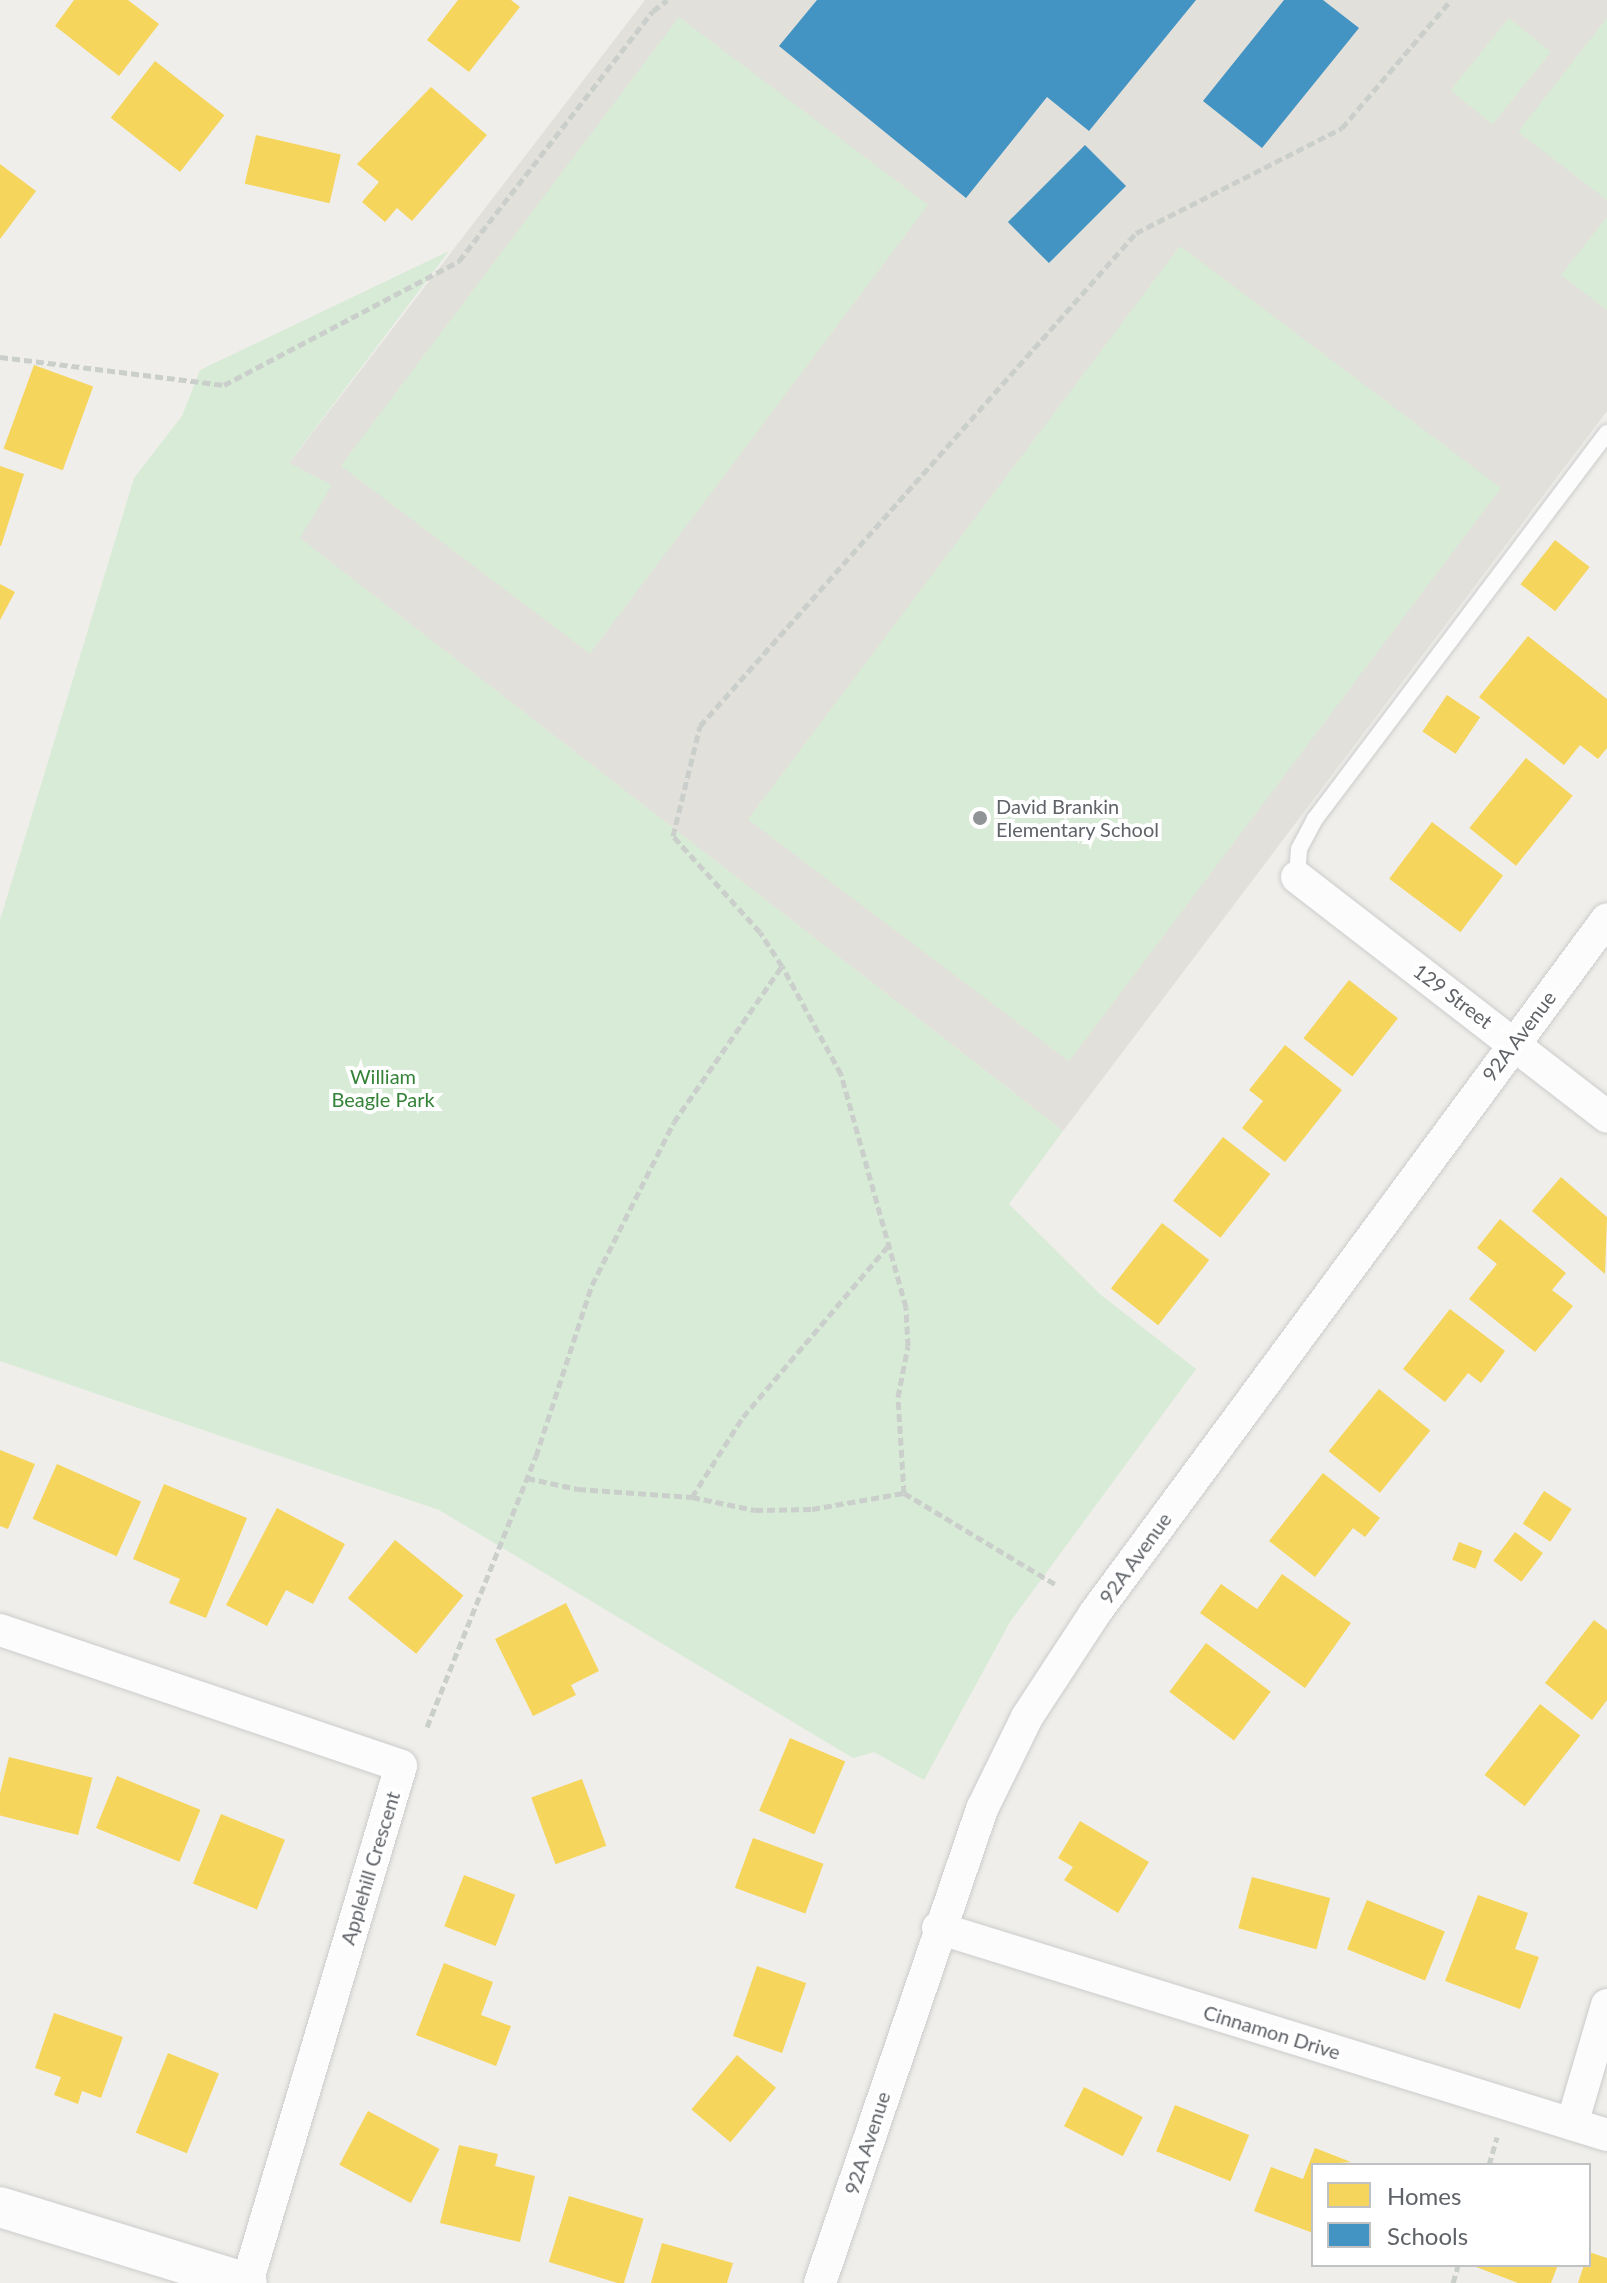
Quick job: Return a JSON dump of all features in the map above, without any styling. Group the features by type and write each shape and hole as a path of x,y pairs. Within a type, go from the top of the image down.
{"street":[{"name":"129 Street","path":"1297,877 1607,1117"},
{"name":"92A Avenue","path":"820,2283 938,1928 1001,1769 1027,1717 1095,1613 1607,919"},
{"name":"Applehill Crescent","path":"0,1630 401,1766 247,2283"},
{"name":"Cinnamon Drive","path":"938,1928 1607,2135"},
{"path":"1572,2124 1607,2005"},
{"path":"0,2207 247,2283"}],"lane":[{"path":"1297,877 1299,849 1315,819 1607,433"}],"path":[{"path":"0,357 224,385 459,261 653,11 667,0"},
{"path":"904,1493 898,1397 908,1346 906,1307 841,1074 760,932 673,836 700,726 1136,233 1342,128 1451,0"},
{"path":"427,1727 527,1478 592,1285 674,1122 782,966"},
{"path":"692,1497 743,1417 889,1245"},
{"path":"527,1478 578,1489 692,1497 769,1510 812,1509 904,1493 1058,1586"},
{"path":"1490,2163 1499,2132"}],"shaded area":[{"name":"David Brankin Elementary School","path":"645,0 1607,0 1607,411 1063,1131 257,505"}],"green space":[{"path":"679,17 928,205 590,654 341,466"},
{"path":"1509,18 1551,52 1492,124 1450,90"},
{"path":"1607,18 1607,200 1518,132"},
{"path":"1607,219 1607,310 1561,275"},
{"path":"1180,246 1501,488 1069,1061 748,819"},
{"name":"William Beagle Park","path":"449,251 289,463 332,485 300,538 1063,1131 1009,1204 1101,1295 1196,1369 1010,1622 924,1780 874,1752 853,1758 439,1510 0,1361 0,920 134,478 182,416 200,370"}],"building: Homes":[{"path":"74,0 128,0 159,24 119,76 55,26"},
{"path":"458,0 511,0 520,7 469,72 427,40"},
{"path":"155,61 224,115 180,172 111,118"},
{"path":"431,87 487,135 412,221 397,208 385,222 362,202 379,182 357,164"},
{"path":"256,135 341,155 330,203 245,184"},
{"path":"0,164 36,191 0,239"},
{"path":"34,365 93,387 63,470 4,449"},
{"path":"0,466 24,474 1,546 0,546"},
{"path":"1555,540 1590,567 1555,611 1521,584"},
{"path":"0,584 15,592 0,620"},
{"path":"1528,636 1607,699 1607,748 1598,759 1580,745 1564,765 1479,697"},
{"path":"1447,695 1480,717 1456,754 1422,731"},
{"path":"1526,758 1573,796 1516,866 1469,828"},
{"path":"1432,822 1503,876 1460,932 1389,879"},
{"path":"1349,980 1398,1018 1352,1076 1303,1038"},
{"path":"1285,1045 1342,1090 1285,1162 1242,1128 1263,1101 1249,1090"},
{"path":"1223,1137 1270,1174 1220,1238 1173,1201"},
{"path":"1561,1177 1607,1217 1605,1274 1532,1211"},
{"path":"1500,1219 1566,1273 1552,1290 1573,1306 1535,1352 1469,1299 1497,1264 1477,1248"},
{"path":"1162,1223 1209,1260 1158,1325 1111,1288"},
{"path":"1450,1309 1505,1351 1481,1383 1468,1373 1445,1402 1403,1369"},
{"path":"1379,1389 1430,1431 1380,1493 1329,1451"},
{"path":"0,1450 35,1464 8,1529 0,1526"},
{"path":"57,1464 141,1501 117,1556 33,1519"},
{"path":"1323,1473 1380,1518 1365,1537 1353,1528 1315,1577 1269,1541"},
{"path":"164,1484 247,1518 206,1618 169,1603 180,1579 133,1559"},
{"path":"1544,1491 1572,1509 1550,1542 1523,1524"},
{"path":"277,1508 345,1544 313,1604 286,1590 267,1626 226,1605"},
{"path":"1515,1532 1543,1553 1521,1582 1493,1561"},
{"path":"395,1540 463,1595 416,1654 348,1598"},
{"path":"1459,1542 1482,1551 1476,1569 1452,1560"},
{"path":"1282,1574 1351,1623 1305,1688 1200,1613 1221,1584 1257,1609"},
{"path":"566,1603 599,1671 571,1685 576,1695 533,1716 495,1639"},
{"path":"1594,1620 1607,1630 1607,1700 1592,1720 1545,1683"},
{"path":"1206,1643 1271,1692 1234,1740 1169,1692"},
{"path":"1540,1704 1580,1735 1525,1806 1485,1775"},
{"path":"790,1738 845,1761 814,1834 759,1811"},
{"path":"9,1757 92,1778 78,1835 0,1816 0,1793"},
{"path":"117,1776 200,1810 179,1862 96,1828"},
{"path":"582,1779 606,1846 556,1864 531,1797"},
{"path":"221,1814 285,1840 257,1909 193,1884"},
{"path":"1080,1821 1149,1862 1118,1913 1064,1880 1073,1867 1058,1858"},
{"path":"753,1838 823,1864 805,1913 735,1888"},
{"path":"464,1875 515,1895 496,1946 444,1926"},
{"path":"1252,1877 1330,1898 1317,1949 1238,1928"},
{"path":"1478,1895 1528,1913 1515,1949 1539,1957 1520,2009 1445,1981"},
{"path":"1367,1900 1445,1931 1425,1981 1347,1949"},
{"path":"444,1963 493,1982 481,2015 511,2026 496,2066 416,2035"},
{"path":"757,1966 806,1983 782,2053 733,2036"},
{"path":"54,2013 123,2037 101,2098 82,2091 78,2104 54,2095 61,2077 35,2068"},
{"path":"168,2053 219,2074 187,2153 136,2133"},
{"path":"737,2055 776,2088 730,2142 691,2109"},
{"path":"1084,2087 1143,2117 1123,2156 1064,2126"},
{"path":"1175,2105 1249,2135 1230,2181 1156,2151"},
{"path":"368,2111 440,2149 411,2203 339,2165"},
{"path":"459,2145 498,2154 495,2166 535,2176 520,2242 440,2223"},
{"path":"1315,2148 1351,2162 1311,2163 1311,2232 1254,2211 1271,2167 1303,2179"},
{"path":"569,2196 644,2219 624,2283 549,2262"},
{"path":"662,2243 733,2263 727,2283 651,2283"},
{"path":"1591,2253 1607,2258 1607,2283 1578,2283 1583,2267 1591,2267"},
{"path":"1476,2267 1557,2267 1551,2283 1518,2283"}],"building: Schools":[{"path":"817,0 1196,0 1089,131 1047,97 966,198 779,46"},
{"path":"1284,0 1323,0 1359,28 1262,148 1203,101"},
{"path":"1085,145 1126,186 1049,263 1008,222"}],"place":[{"name":"David Brankin Elementary School","path":"980,818"}]}
